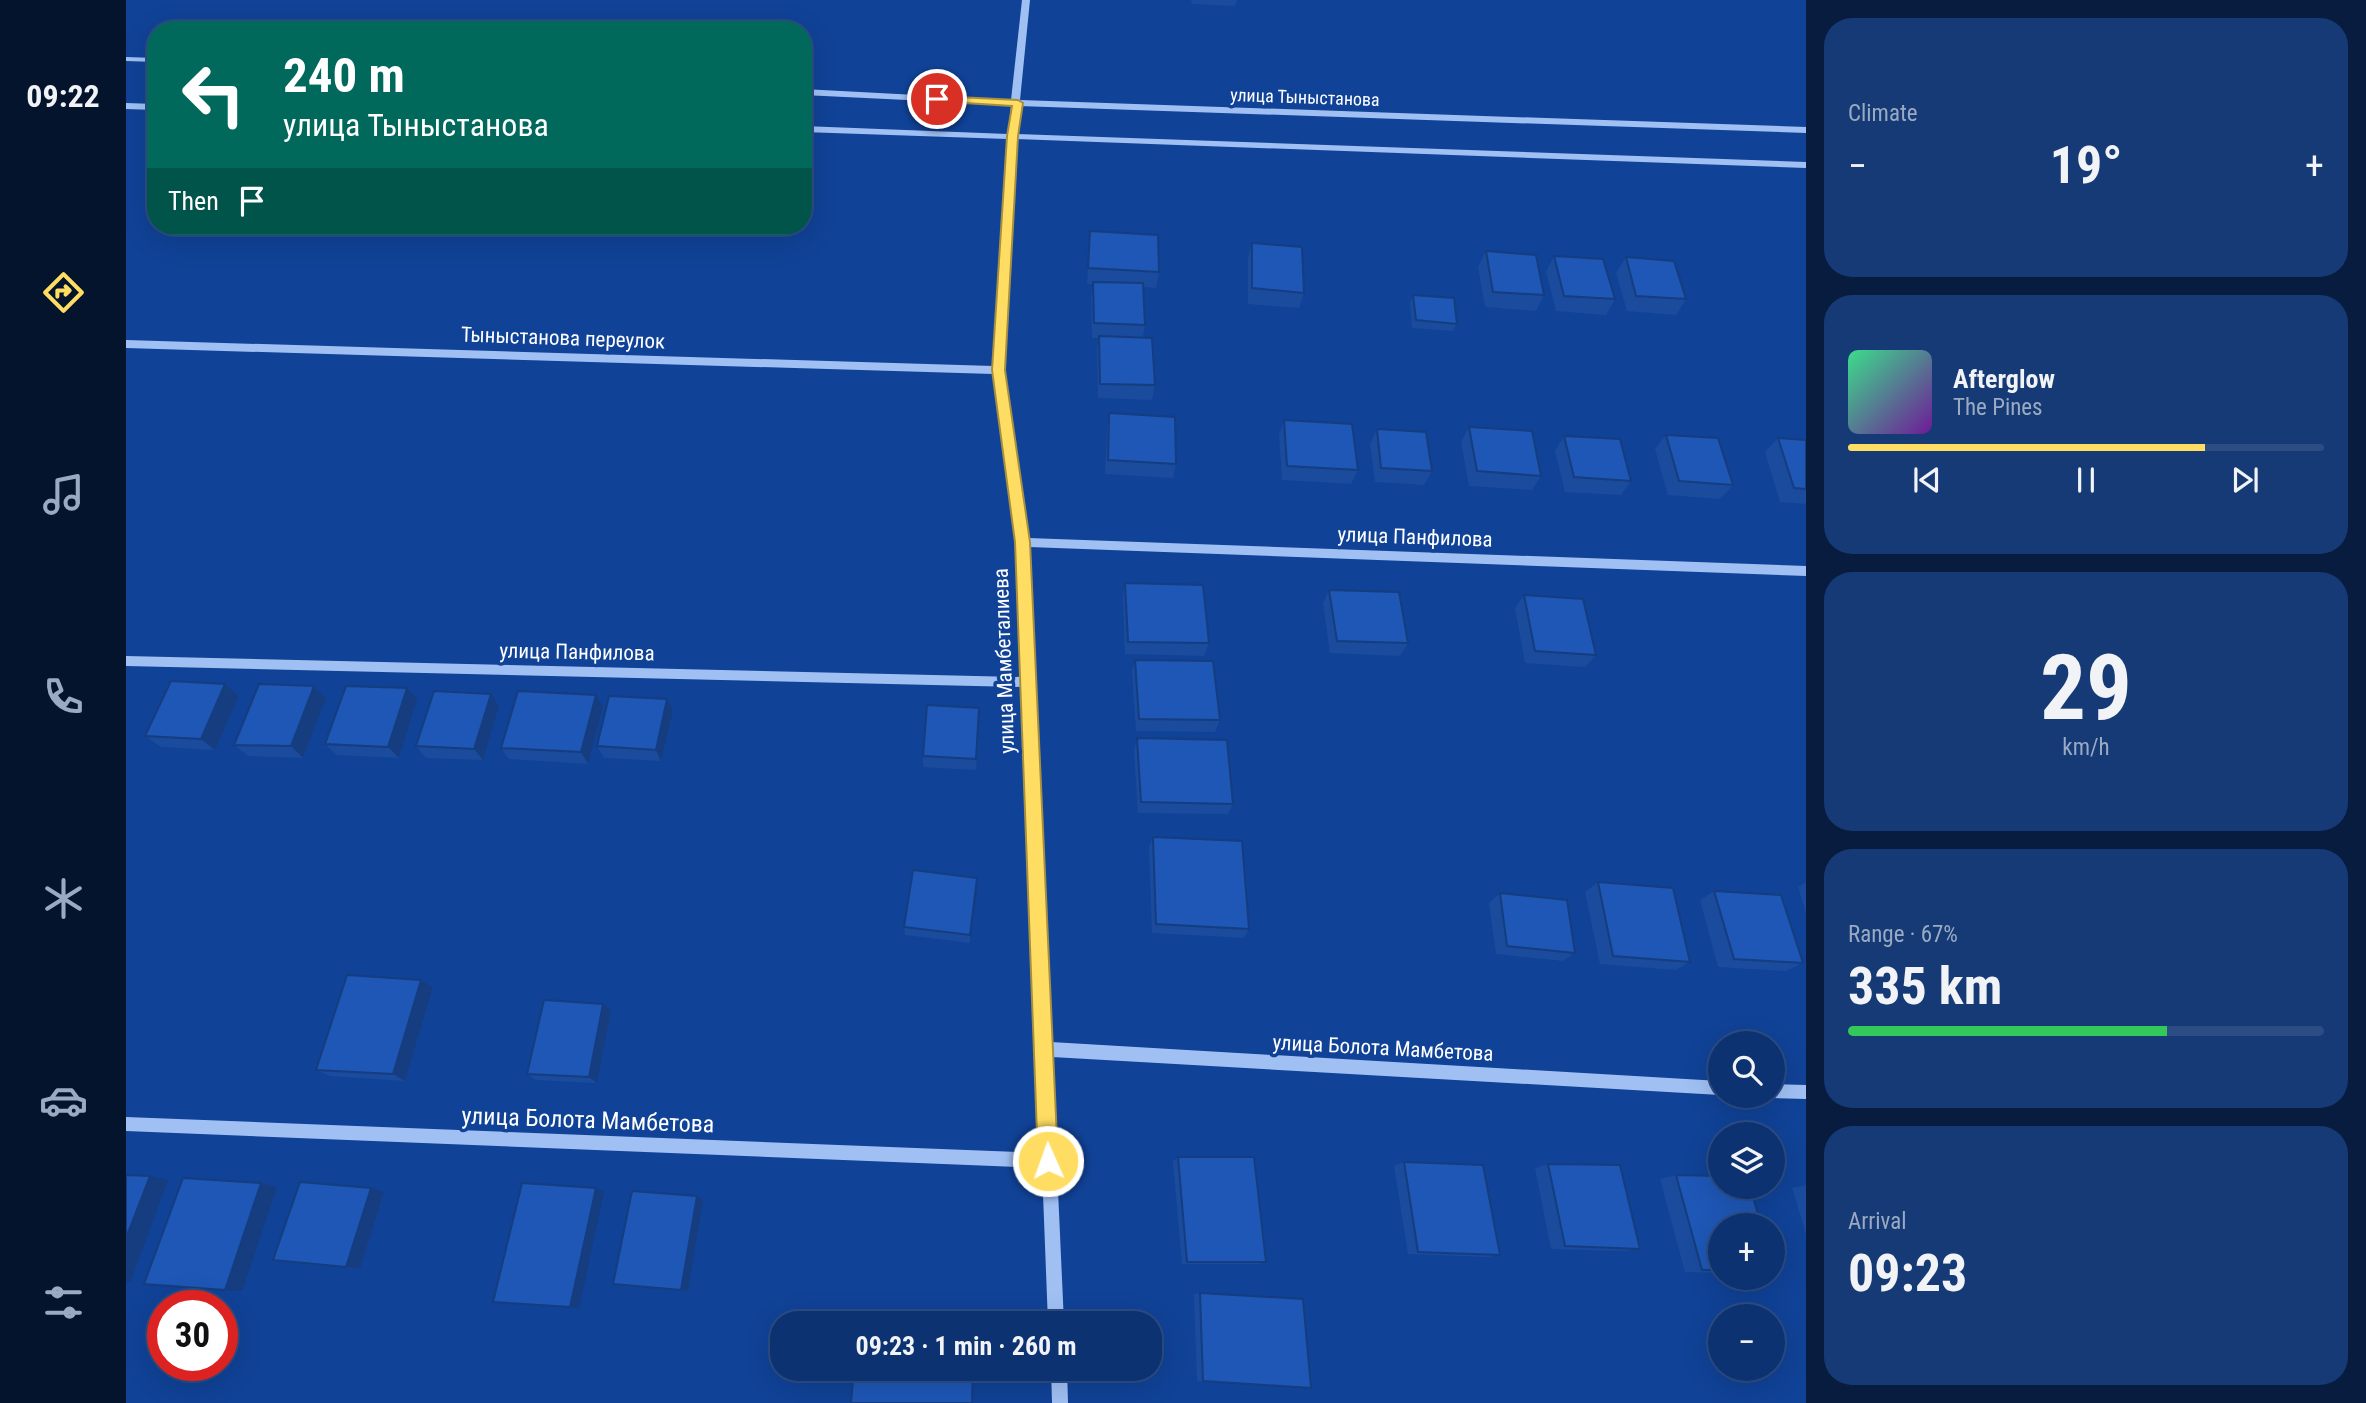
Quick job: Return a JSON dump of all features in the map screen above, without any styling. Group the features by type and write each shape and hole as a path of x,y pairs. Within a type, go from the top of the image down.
{"street":[{"name":"улица Мамбеталиева","path":"1026,0 1018,103 1012,136 999,370 1023,542 1055,1311"},
{"path":"126,59 147,60"},
{"name":"улица Тыныстанова","path":"812,92 1018,103 1806,130"},
{"path":"126,106 147,107"},
{"path":"812,129 1806,164"},
{"name":"Тыныстанова переулок","path":"126,344 999,370"},
{"name":"улица Панфилова","path":"1023,542 1806,570"},
{"name":"улица Панфилова","path":"126,661 1027,682"},
{"name":"улица Болота Мамбетова","path":"1044,1049 1708,1087"},
{"path":"1785,1091 1806,1092"},
{"name":"улица Болота Мамбетова","path":"126,1124 1048,1161"},
{"path":"1059,1381 1060,1403"}],"building":[{"path":"1090,231 1158,235 1159,272 1088,268"},
{"path":"1252,243 1302,247 1304,293 1252,288"},
{"path":"1486,251 1536,255 1544,295 1493,292"},
{"path":"1554,256 1603,259 1615,299 1564,296"},
{"path":"1626,257 1674,261 1686,299 1636,296"},
{"path":"1093,282 1143,283 1145,325 1094,323"},
{"path":"1413,295 1454,298 1457,324 1416,320"},
{"path":"1099,336 1152,338 1155,385 1100,384"},
{"path":"1109,413 1175,417 1176,464 1108,460"},
{"path":"1284,420 1352,424 1358,470 1287,466"},
{"path":"1469,427 1532,431 1541,476 1477,471"},
{"path":"1377,429 1426,432 1432,471 1381,468"},
{"path":"1666,435 1718,438 1733,485 1679,481"},
{"path":"1564,436 1620,439 1631,481 1574,477"},
{"path":"1778,438 1806,440 1806,489 1794,488"},
{"path":"1125,583 1203,585 1209,643 1128,642"},
{"path":"1329,590 1399,592 1408,643 1337,641"},
{"path":"1524,595 1583,599 1596,655 1535,651"},
{"path":"1135,660 1213,661 1220,720 1139,719"},
{"path":"171,681 225,684 201,739 145,736"},
{"path":"259,684 314,686 291,746 234,745"},
{"path":"346,686 407,688 388,747 325,744"},
{"path":"434,691 491,694 474,749 416,746"},
{"path":"518,691 596,695 581,752 501,748"},
{"path":"609,696 667,699 656,750 597,746"},
{"path":"927,705 979,708 976,759 923,756"},
{"path":"1137,738 1227,740 1233,804 1141,802"},
{"path":"1153,837 1242,841 1249,929 1156,924"},
{"path":"913,870 977,878 970,935 904,927"},
{"path":"1598,882 1673,888 1690,962 1613,956"},
{"path":"1714,891 1781,895 1803,963 1734,959"},
{"path":"1500,893 1567,900 1575,953 1507,946"},
{"path":"347,975 421,980 393,1074 316,1070"},
{"path":"544,1000 603,1004 589,1077 527,1074"},
{"path":"1178,1157 1254,1157 1266,1262 1187,1262"},
{"path":"1404,1162 1483,1165 1500,1255 1418,1252"},
{"path":"1548,1164 1620,1165 1640,1249 1565,1246"},
{"path":"126,1175 150,1176 126,1238"},
{"path":"1676,1175 1708,1176 1708,1199 1754,1199 1758,1213 1708,1213 1708,1270 1702,1270"},
{"path":"183,1178 261,1183 225,1290 144,1284"},
{"path":"300,1182 371,1188 346,1267 273,1260"},
{"path":"522,1183 596,1188 570,1307 493,1302"},
{"path":"632,1191 697,1196 681,1290 613,1284"},
{"path":"1200,1293 1303,1299 1311,1388 1203,1381"},
{"path":"853,1381 973,1381 972,1403 851,1403"}],"route":[{"path":"937,99 1018,103 1012,136 999,370 1023,542 1048,1161"}]}
